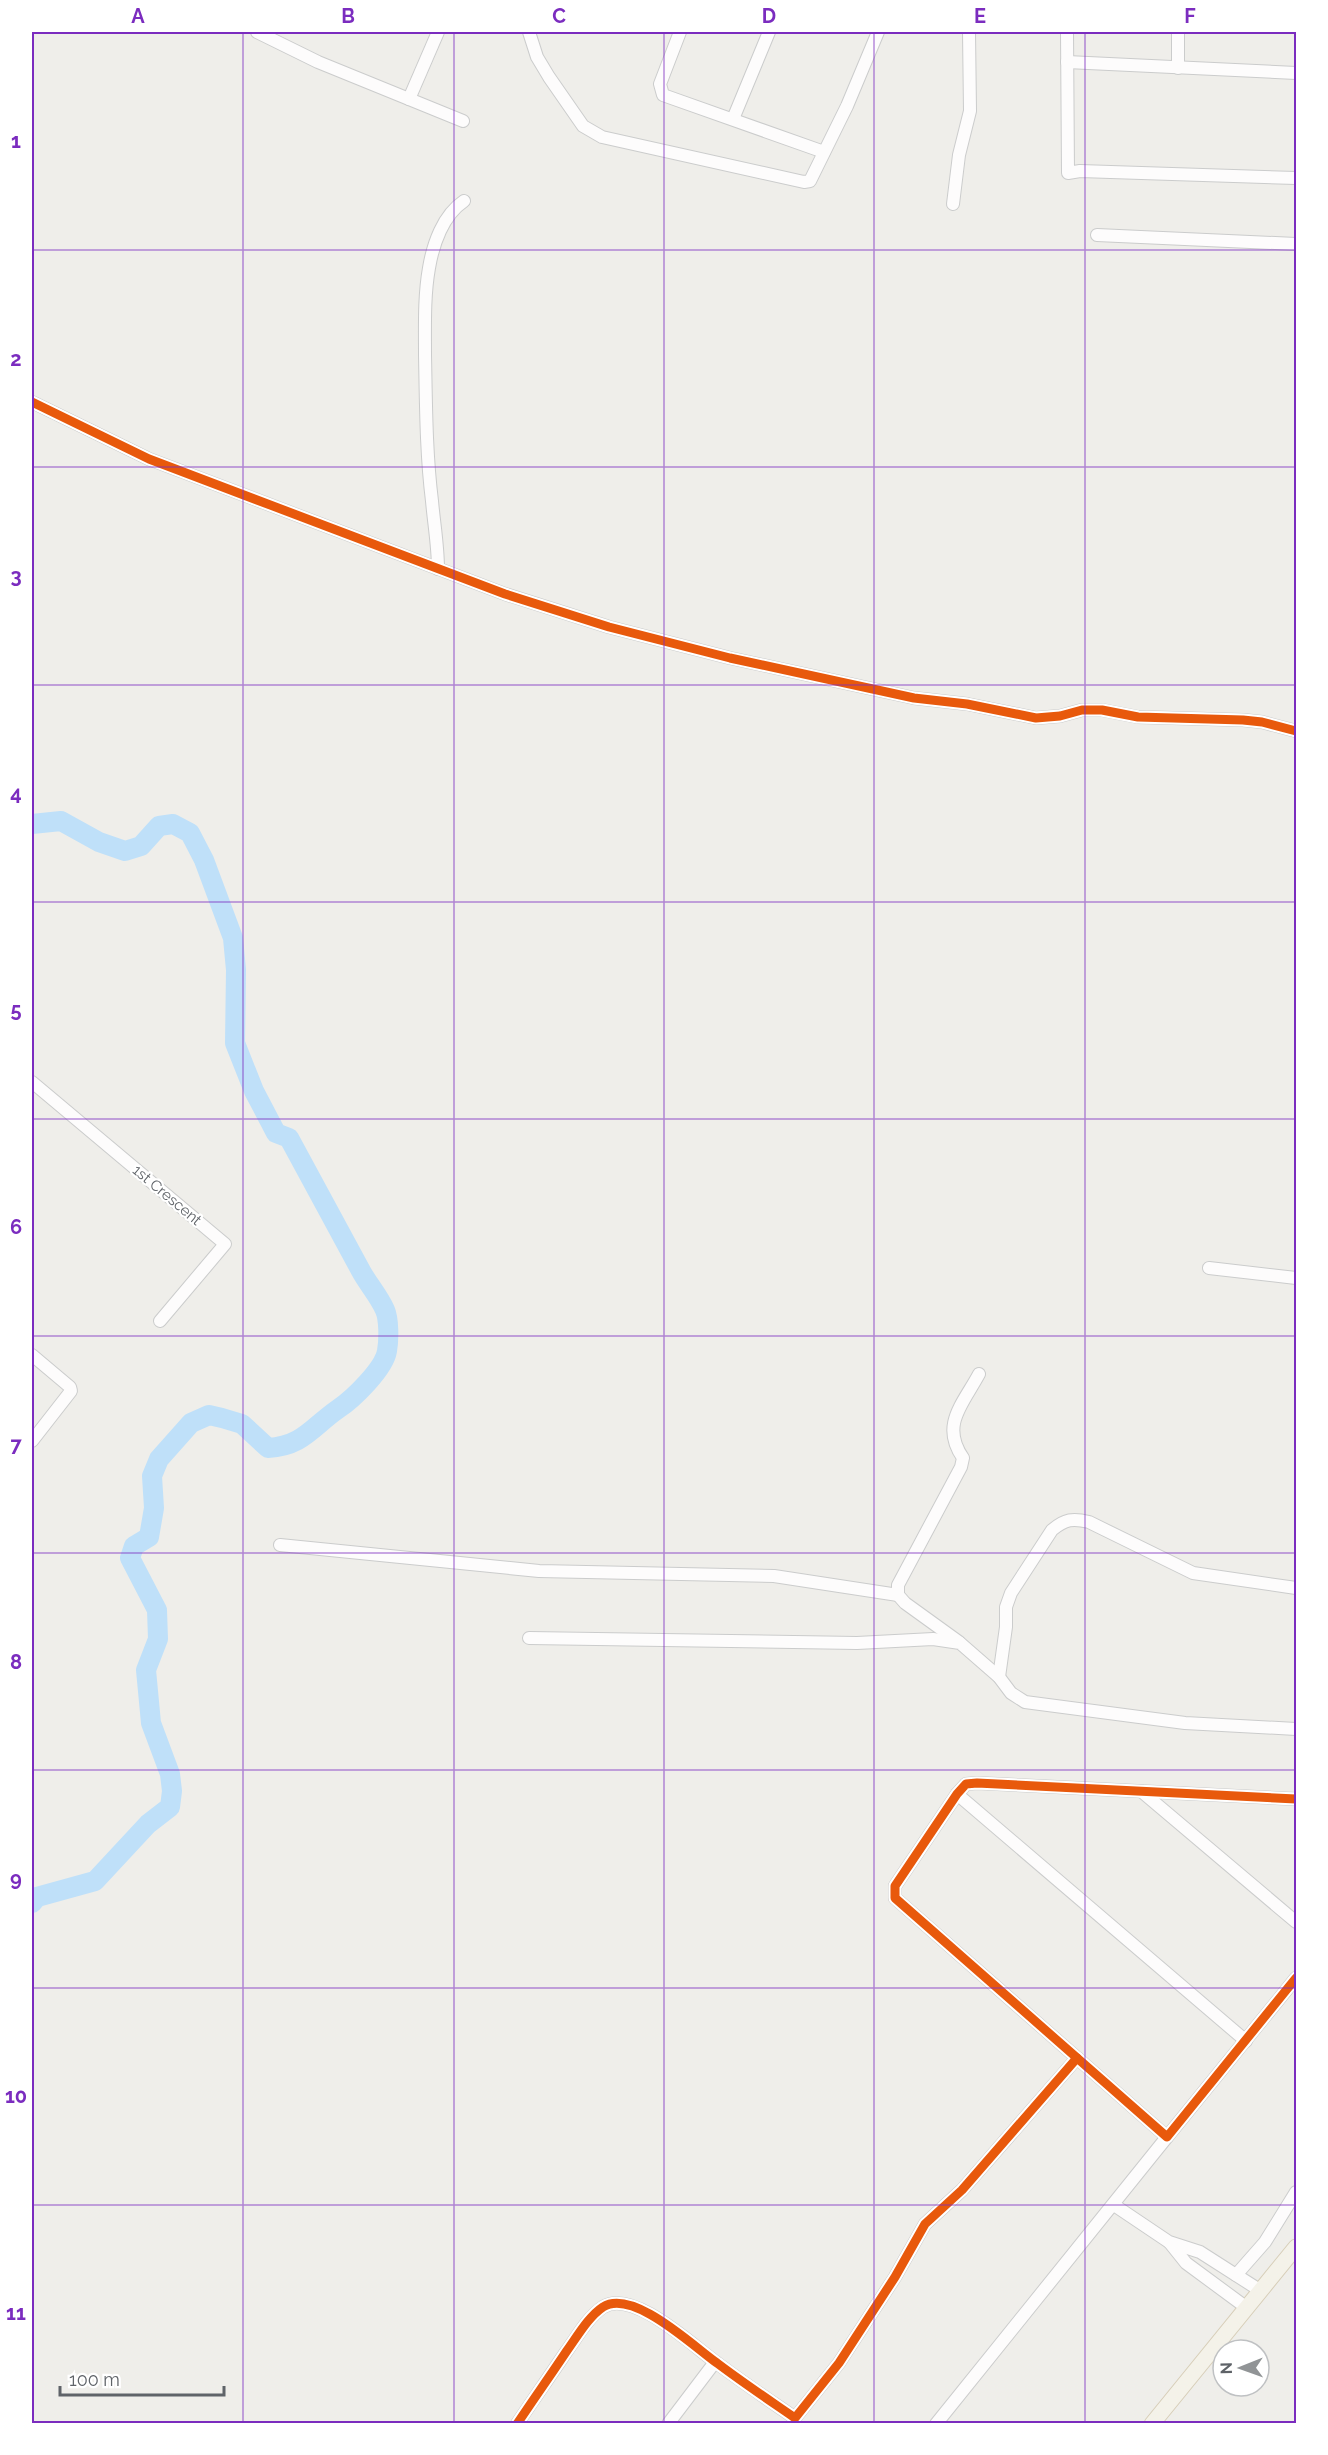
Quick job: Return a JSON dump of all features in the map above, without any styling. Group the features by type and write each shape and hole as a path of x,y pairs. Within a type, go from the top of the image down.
{"main road":[{"path":"1152,2424 1296,2247"}],"street":[{"path":"257,32 318,62 463,121"},
{"path":"409,99 438,32"},
{"path":"529,32 537,57 549,77 584,126 602,137 804,182 810,181 847,106 878,32"},
{"path":"681,32 660,84 663,95 824,152"},
{"path":"733,119 769,32"},
{"path":"953,204 959,155 970,111 969,32"},
{"path":"1067,32 1068,173 1080,171 1296,178"},
{"path":"1178,32 1178,68"},
{"path":"1067,62 1296,73"},
{"path":"438,569 438,542 431,500 426,393 425,318 428,270 439,233 453,209 464,201"},
{"path":"1097,235 1296,244"},
{"path":"32,402 149,459 505,594 609,627 730,658 914,698 967,704 1036,718 1060,716 1082,710 1102,710 1138,717 1262,722 1296,731"},
{"name":"1st Crescent","path":"32,1082 225,1244 160,1321"},
{"path":"1209,1268 1296,1278"},
{"path":"32,1355 70,1387 71,1391 32,1441"},
{"path":"898,1595 898,1585 961,1467 963,1458 951,1434 953,1422 979,1374"},
{"path":"999,1677 1006,1627 1006,1607 1011,1593 1052,1530 1061,1522 1074,1519 1089,1522 1193,1573 1296,1588"},
{"path":"280,1545 539,1571 774,1576 898,1595 960,1643 999,1677 1011,1693 1025,1702 1185,1723 1296,1729"},
{"path":"529,1638 857,1643 933,1640 960,1643"},
{"path":"1167,2137 895,1898 895,1886 966,1784 1296,1799"},
{"path":"1141,1791 1296,1922"},
{"path":"957,1794 1246,2041"},
{"path":"936,2424 1296,1978"},
{"path":"516,2424 585,2325 604,2306 626,2304 647,2312 674,2329 793,2421 839,2363 895,2277 925,2224 962,2190 1077,2058"},
{"path":"1236,2275 1265,2242 1296,2192"},
{"path":"1114,2205 1169,2242 1200,2252 1261,2291"},
{"path":"1169,2242 1186,2263 1247,2308"},
{"path":"668,2424 716,2362"}],"waterway":[{"path":"32,824 61,821 99,842 125,851 141,846 159,826 173,824 190,833 204,860 233,938 236,970 235,1043 254,1091 276,1133 289,1138 361,1271 383,1305 388,1336 385,1358 367,1383 299,1440 268,1448 242,1424 209,1415 191,1423 159,1459 152,1476 154,1508 149,1537 134,1546 130,1558 157,1610 158,1639 146,1670 151,1723 170,1774 172,1791 170,1807 148,1824 95,1881 37,1897 32,1903"}],"cycle path":[{"path":"32,402 149,459 505,594 609,627 730,658 914,698 967,704 1036,718 1060,716 1082,710 1102,710 1138,717 1262,722 1296,731"},
{"path":"1296,1799 966,1784 895,1886 895,1898 1167,2137 1296,1978"},
{"path":"517,2424 588,2322 603,2307 616,2303 630,2305 663,2322 795,2418 839,2363 895,2277 925,2224 962,2190 1077,2058"}]}
